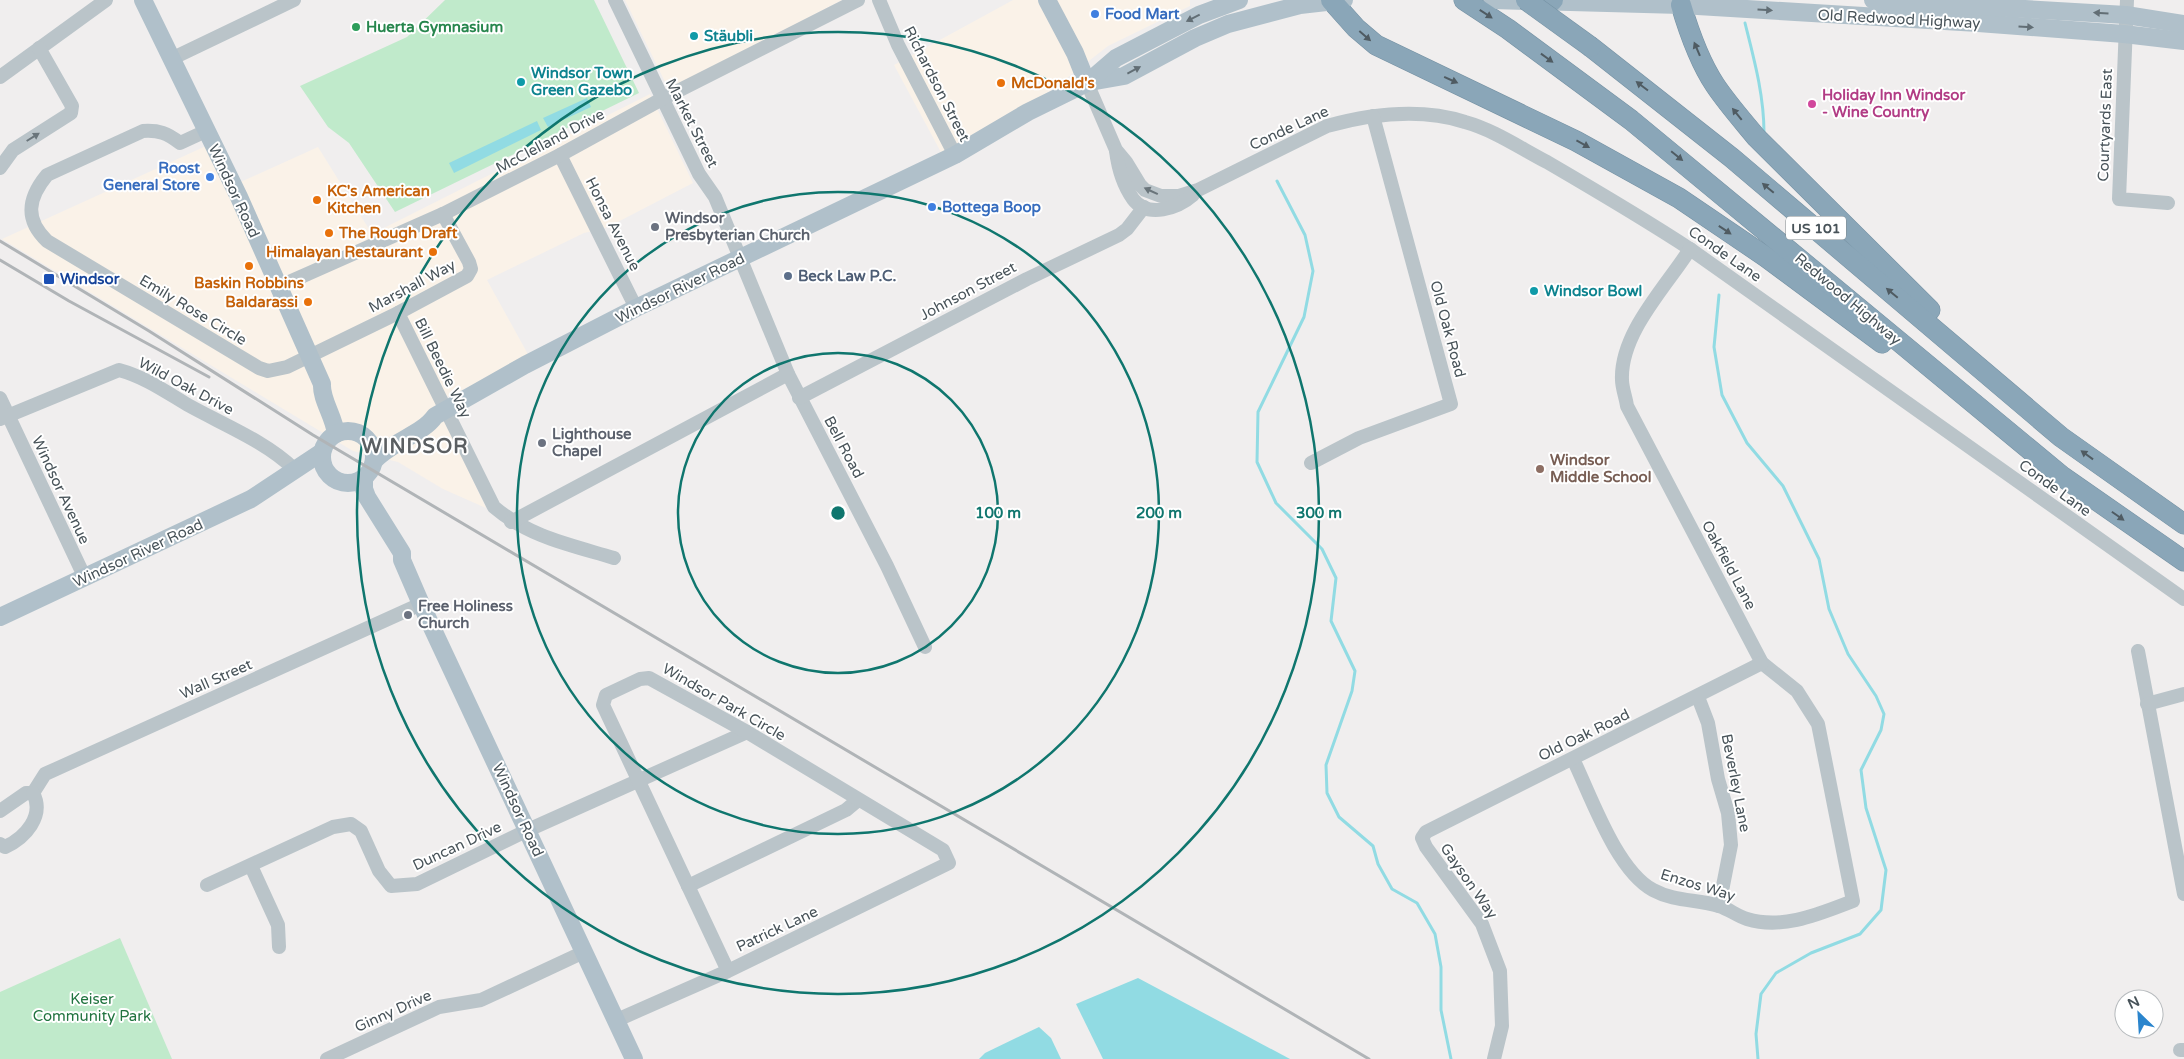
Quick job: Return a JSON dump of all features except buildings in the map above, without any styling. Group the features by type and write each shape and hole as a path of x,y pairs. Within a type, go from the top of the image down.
{"highway":[{"path":"1336,0 1356,28 1376,45 1576,141 1679,198 1766,257 2019,442"},
{"name":"Redwood Highway","path":"1464,0 1508,29 1624,114 1695,171 2019,442 2063,477 2184,561"},
{"name":"US 101","path":"1526,0 1591,47 1732,158 2061,437 2184,524"},
{"path":"1680,3 1697,51 1714,84 1756,137 2036,415"}],"main road":[{"name":"Windsor Road","path":"143,0 239,197 310,356 322,384 321,391 332,414 336,434"},
{"path":"1048,0 1075,53 1087,83"},
{"path":"1087,83 1116,58 1199,15 1239,0"},
{"path":"1087,83 1124,76 1196,38 1228,24 1300,5 1336,0"},
{"name":"Old Redwood Highway","path":"1493,0 1979,10 2126,7 2184,24"},
{"name":"Old Redwood Highway","path":"1873,0 1979,10 2124,34 2184,41"},
{"name":"Windsor River Road","path":"374,461 383,451 430,423 440,413 525,366 636,308 740,260 955,155 1028,112 1087,83"},
{"name":"Windsor Road","path":"322,384 329,388 363,436"},
{"name":"Windsor River Road","path":"363,436 396,432 426,416 440,413"},
{"path":"347,431 363,436 373,449 374,461 370,472 364,479 353,484 342,483 326,472 322,464 322,452 326,443 336,434 347,431"},
{"name":"Windsor River Road","path":"274,485 278,479 322,452"},
{"name":"Windsor River Road","path":"0,616 251,499 274,485 306,474 326,472"},
{"name":"Windsor Road","path":"364,479 364,489 367,497 402,553 402,560 421,604 634,1059"},
{"name":"Windsor Road","path":"342,483 395,556 402,560"}],"street":[{"path":"0,77 106,0"},
{"path":"171,58 294,0"},
{"name":"Market Street","path":"616,0 698,174 715,197 740,260"},
{"name":"McClelland Drive","path":"278,287 443,214 560,155 662,99 858,0"},
{"name":"Richardson Street","path":"879,0 898,45 955,155"},
{"path":"2124,34 2126,7"},
{"name":"Courtyards East","path":"2124,34 2119,198 2168,202"},
{"path":"0,168 13,150 71,113 72,106 39,48"},
{"name":"Conde Lane","path":"1087,83 1116,150 1146,190 1161,196 1198,190 1327,126 1373,116 1416,114 1464,121 1498,135 1622,205 1690,248 2184,600"},
{"name":"Old Oak Road","path":"1311,463 1359,438 1451,404 1373,116"},
{"name":"Emily Rose Circle","path":"206,131 180,143 167,133 156,130 143,131 47,175 36,189 31,201 31,214 38,233 47,241 259,368 268,371 277,370 310,356"},
{"name":"Conde Lane","path":"1116,150 1118,167 1129,192 1133,200 1144,207 1159,210 1174,207 1187,200 1198,190"},
{"name":"Honsa Avenue","path":"560,155 636,308"},
{"name":"Johnson Street","path":"799,398 1027,278 1119,235 1127,229 1144,207"},
{"name":"Marshall Way","path":"310,356 398,313 466,276 471,269 469,262 443,214"},
{"name":"Oakfield Lane","path":"1690,248 1633,332 1624,358 1622,381 1628,406 1762,664 1797,692 1818,724 1853,901"},
{"name":"Bell Road","path":"740,260 799,398 883,558 925,647"},
{"name":"Bill Beedie Way","path":"398,313 440,413 494,507 511,522 542,537 614,558"},
{"name":"Wild Oak Drive","path":"4,417 119,370 136,375 212,417 283,458 294,469"},
{"path":"511,522 788,374"},
{"name":"Windsor Avenue","path":"0,398 4,417 85,578"},
{"name":"Wall Street","path":"0,811 26,793 33,793 45,774 421,604"},
{"path":"2138,651 2183,886"},
{"name":"Old Oak Road","path":"1422,838 1426,832 1762,664"},
{"name":"Windsor Park Circle","path":"728,970 603,705 606,695 640,679 649,678 747,732 942,850 949,863"},
{"path":"2147,704 2184,694"},
{"name":"Beverley Lane","path":"1698,697 1708,723 1718,779 1728,813 1731,845 1719,906"},
{"name":"Duncan Drive","path":"207,885 333,827 351,824 361,831 379,871 391,886 418,884 528,830 747,732"},
{"name":"Enzos Way","path":"1573,759 1618,853 1633,874 1652,890 1684,901 1719,906 1746,919 1779,924 1822,913 1853,901"},
{"path":"0,844 5,847 25,835 37,811 36,799 33,793"},
{"path":"688,886 846,810 858,800"},
{"name":"Gayson Way","path":"1422,838 1426,847 1482,924 1500,971 1502,1026 1494,1059"},
{"name":"Patrick Lane","path":"617,1020 728,970 949,863"},
{"path":"251,866 278,925 279,947"},
{"name":"Ginny Drive","path":"326,1059 439,1007 481,1000 584,952"}],"shaded area":[{"path":"625,0 842,0 669,90"},
{"path":"1013,0 1190,0 1190,6 1108,46 1053,89 943,156 894,65"},
{"path":"650,94 693,183 608,227 584,233 487,280 530,358 436,402 486,508 443,489 398,462 353,451 2,239 206,146 225,189 318,147 372,234"}],"green space":[{"path":"445,0 594,0 639,93 395,212 349,143 328,127 300,86 407,37"},
{"name":"Keiser Community Park","path":"120,938 172,1059 0,1059 0,992"}],"water":[{"path":"587,98 591,107 548,127 543,118"},
{"path":"537,121 541,130 454,173 449,163"},
{"path":"1138,978 1290,1059 1103,1059 1076,1004"},
{"path":"1039,1027 1051,1038 1061,1059 979,1059 985,1053"}],"waterway":[{"path":"1745,23 1760,91 1764,133"},
{"path":"1277,181 1305,235 1313,271 1304,317 1258,412 1257,462 1276,503 1322,549 1336,578 1331,621 1355,671 1352,691 1326,765 1327,793 1339,817 1373,846 1378,864 1392,889 1417,903 1435,934 1441,967 1441,1010 1451,1059"},
{"path":"1719,295 1714,347 1722,395 1747,443 1783,486 1819,559 1829,609 1848,654 1876,696 1884,714 1881,730 1861,770 1866,808 1886,870 1881,910 1860,934 1811,953 1776,973 1761,994 1756,1034 1758,1059"}],"railway":[{"path":"0,241 149,331 313,435 1369,1059"},
{"path":"0,260 69,301 209,377"}],"place":[{"name":"Food Mart","path":"1095,14"},
{"name":"Huerta Gymnasium","path":"356,27"},
{"name":"Stäubli","path":"694,36"},
{"name":"Windsor Town Green Gazebo","path":"521,82"},
{"name":"McDonald's","path":"1001,83"},
{"name":"Holiday Inn Windsor - Wine Country","path":"1812,104"},
{"name":"Roost General Store","path":"210,177"},
{"name":"KC's American Kitchen","path":"317,200"},
{"name":"Bottega Boop","path":"932,207"},
{"name":"Windsor Presbyterian Church","path":"655,227"},
{"name":"The Rough Draft","path":"329,233"},
{"name":"Himalayan Restaurant","path":"433,252"},
{"name":"Baskin Robbins","path":"249,266"},
{"name":"Beck Law P.C.","path":"788,276"},
{"name":"Windsor","path":"49,279"},
{"name":"Windsor Bowl","path":"1534,291"},
{"name":"Baldarassi","path":"308,302"},
{"name":"Lighthouse Chapel","path":"542,443"},
{"name":"Windsor Middle School","path":"1540,469"},
{"name":"Free Holiness Church","path":"408,615"}],"district":[{"name":"WINDSOR","path":"415,447"}]}
